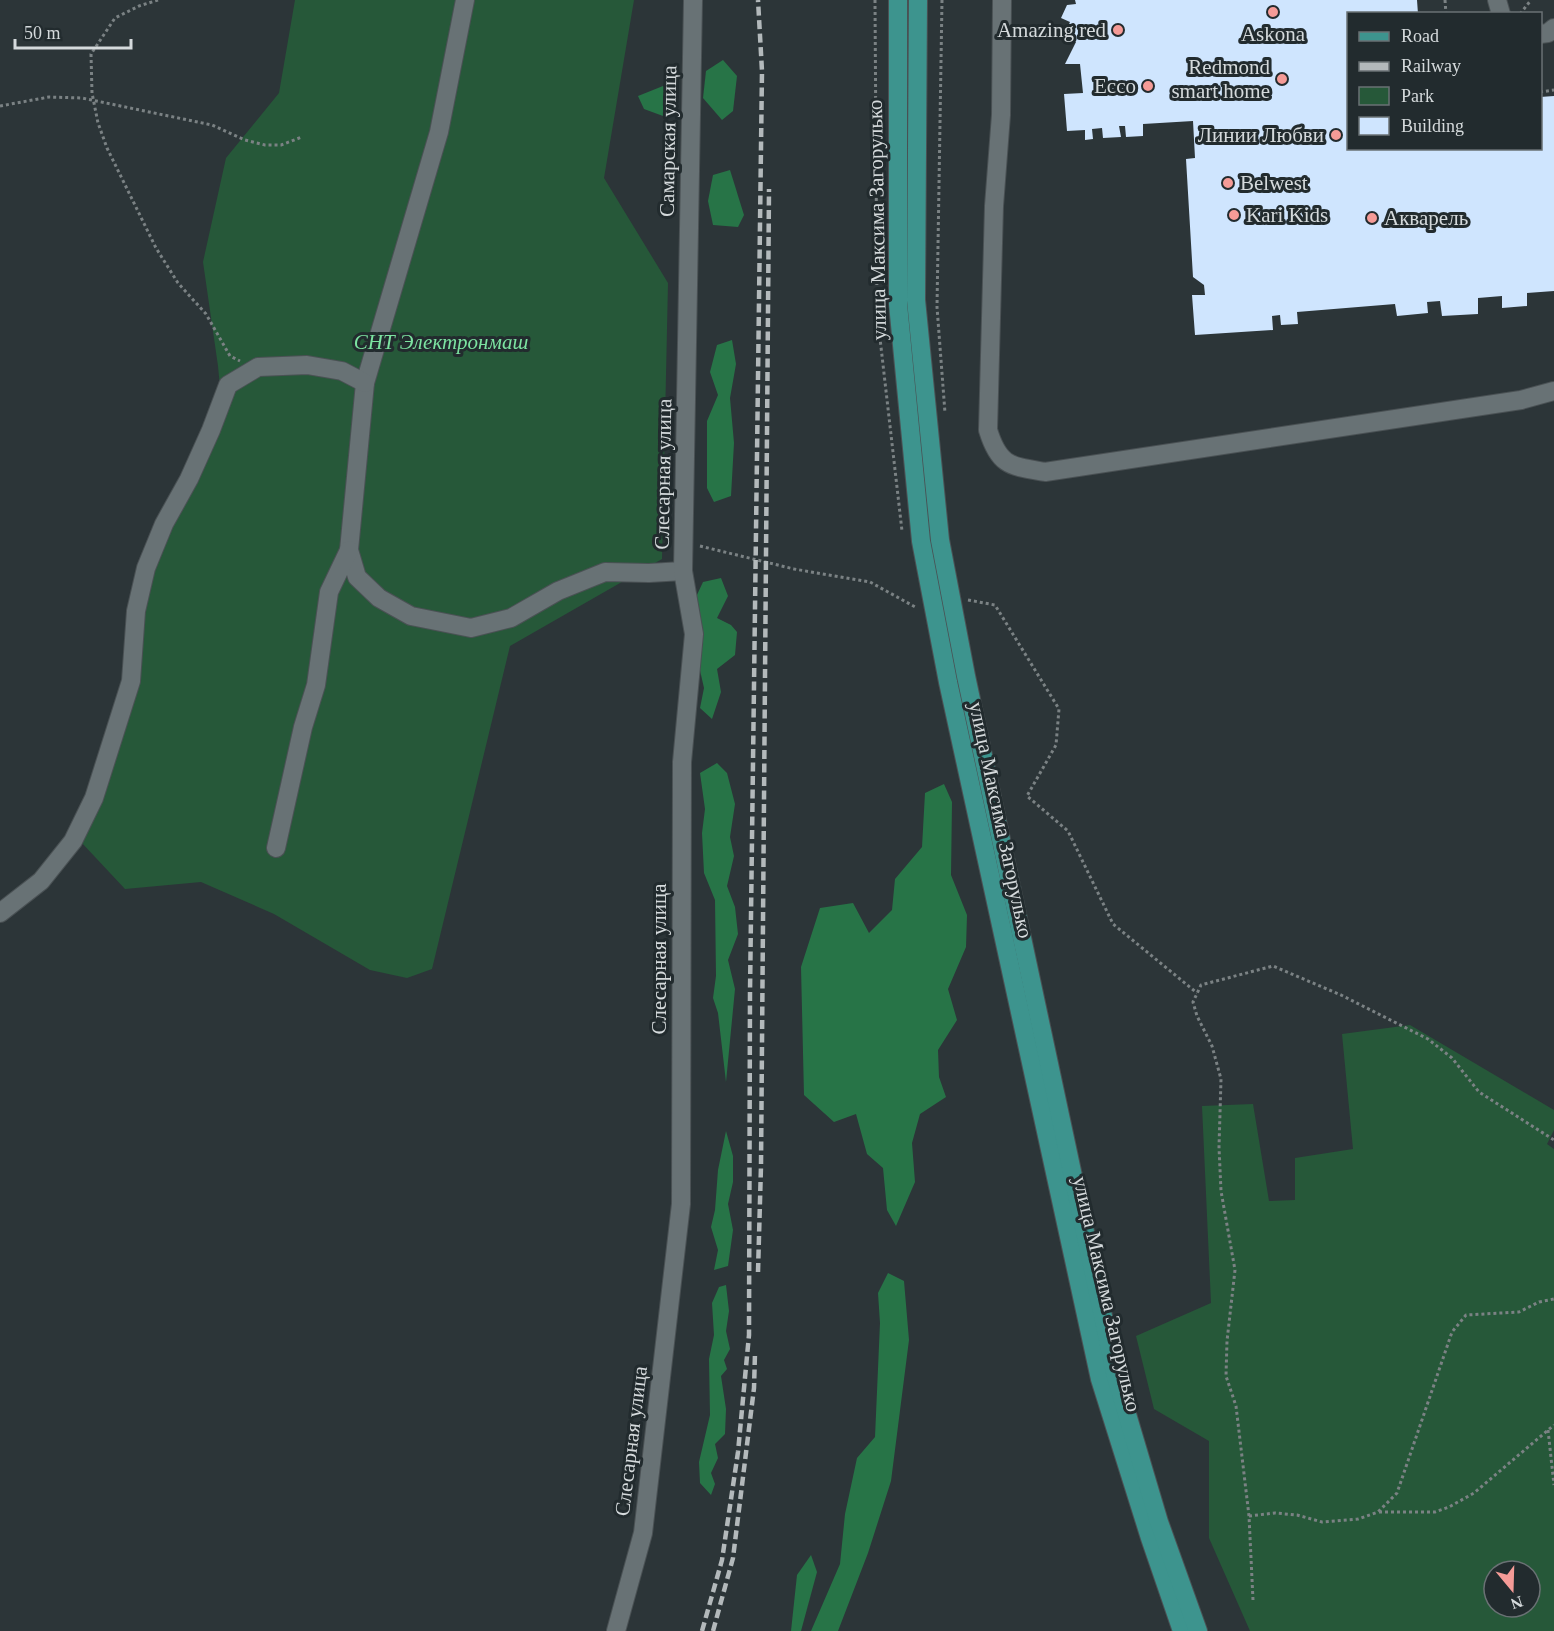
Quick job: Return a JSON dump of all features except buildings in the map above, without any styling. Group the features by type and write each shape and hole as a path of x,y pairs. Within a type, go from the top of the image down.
{"main road":[{"name":"улица Максима Загорулько","path":"898,0 898,304 921,541 948,682 1100,1379 1182,1631"},
{"name":"улица Максима Загорулько","path":"918,0 916,300 940,540 966,676 1116,1377 1159,1522 1198,1631"}],"street":[{"path":"276,848 303,727 316,686 329,592 349,550 365,383 439,132 465,0"},
{"name":"Самарская улица","path":"689,284 693,0"},
{"path":"1002,0 1001,114 994,206 988,430 995,452 1014,467 1045,472 1521,400 1554,391"},
{"name":"Слесарная улица","path":"616,1631 643,1533 681,1204 682,762 694,634 683,571 689,284"},
{"path":"0,913 41,881 73,841 94,798 130,681 136,611 146,568 211,430 228,385 258,367 307,366 342,371 365,383"},
{"path":"349,550 357,577 379,598 411,616 471,628 511,618 558,591 605,572 683,571"}],"path":[{"path":"158,0 139,6 115,18 91,54 94,102 98,123 107,148 156,248 178,282 206,314 230,356 258,367"},
{"path":"942,0 937,307 946,421"},
{"path":"1522,12 1531,0"},
{"path":"0,106 49,97 82,98 212,125 244,140 265,145 281,145 302,137"},
{"path":"684,542 794,569 870,582 916,608"},
{"path":"968,610 966,600 995,605 1059,709 1056,745 1028,796 1068,831 1113,924 1197,994"},
{"path":"1253,1600 1249,1516 1236,1406 1226,1376 1227,1341 1235,1270 1221,1191 1219,1147 1221,1079 1212,1046 1197,1016 1193,1002 1202,985 1273,966 1341,995 1428,1039 1452,1058 1479,1092 1554,1140"},
{"path":"1378,1512 1397,1493 1452,1332 1466,1315 1519,1312 1539,1302 1554,1299"},
{"path":"1249,1516 1275,1513 1297,1515 1322,1522 1358,1519 1378,1512 1435,1512 1474,1493 1554,1425"},
{"path":"1548,1430 1554,1485"}],"green space":[{"name":"СНТ Электронмаш","path":"295,0 634,0 604,178 668,283 662,559 510,646 432,969 407,978 370,970 274,914 201,882 125,889 81,842 160,548 223,419 203,262 226,158 279,93"},
{"path":"723,60 737,76 733,111 722,120 703,98 706,71"},
{"path":"663,86 671,90 673,106 663,116 644,109 638,96"},
{"path":"730,170 744,215 738,227 713,225 708,201 713,175"},
{"path":"732,340 736,364 730,398 734,443 731,496 714,502 707,488 707,421 718,395 710,372 717,345"},
{"path":"721,578 728,596 717,618 731,625 737,632 735,655 717,669 721,692 712,719 700,708 704,688 699,666 696,597 703,582"},
{"path":"717,763 727,773 735,804 730,837 734,856 727,886 735,907 738,934 728,960 735,989 726,1082 718,1013 713,998 716,976 715,900 704,873 702,833 705,809 700,773"},
{"path":"944,784 952,802 951,875 967,915 966,947 948,989 957,1020 938,1050 939,1077 946,1097 920,1114 912,1143 915,1182 896,1226 887,1210 883,1168 867,1154 856,1114 834,1122 804,1095 801,967 820,908 853,903 869,933 892,910 895,879 922,847 925,793"},
{"path":"1410,1025 1554,1110 1554,1130 1547,1144 1554,1149 1554,1631 1250,1631 1209,1538 1209,1441 1154,1409 1136,1336 1211,1303 1202,1106 1253,1104 1269,1201 1295,1200 1295,1158 1353,1149 1342,1034"},
{"path":"726,1131 733,1156 733,1182 728,1204 733,1230 728,1266 714,1270 718,1250 711,1227 715,1210 718,1170"},
{"path":"888,1273 904,1281 909,1340 891,1481 868,1553 838,1631 811,1631 840,1564 845,1514 857,1458 875,1437 880,1323 878,1293"},
{"path":"726,1285 729,1311 726,1331 730,1349 724,1360 727,1369 721,1376 726,1409 725,1434 715,1444 718,1458 711,1473 715,1484 711,1495 700,1483 699,1462 710,1415 709,1359 714,1335 712,1303 719,1287"},
{"path":"811,1555 817,1572 801,1631 791,1631 797,1575"}],"railway":[{"path":"702,1631 722,1560 738,1452 749,1335 750,993 762,71 758,0"},
{"path":"758,1272 761,1166 769,189"},
{"path":"713,1631 733,1558 754,1388 755,1353"}],"place":[{"name":"Askona","path":"1273,12"},
{"name":"Amazing red","path":"1118,30"},
{"name":"Redmond smart home","path":"1282,79"},
{"name":"Ecco","path":"1148,86"},
{"name":"Линии Любви","path":"1336,135"},
{"name":"Belwest","path":"1228,183"},
{"name":"Kari Kids","path":"1234,215"},
{"name":"Акварель","path":"1372,218"}]}
